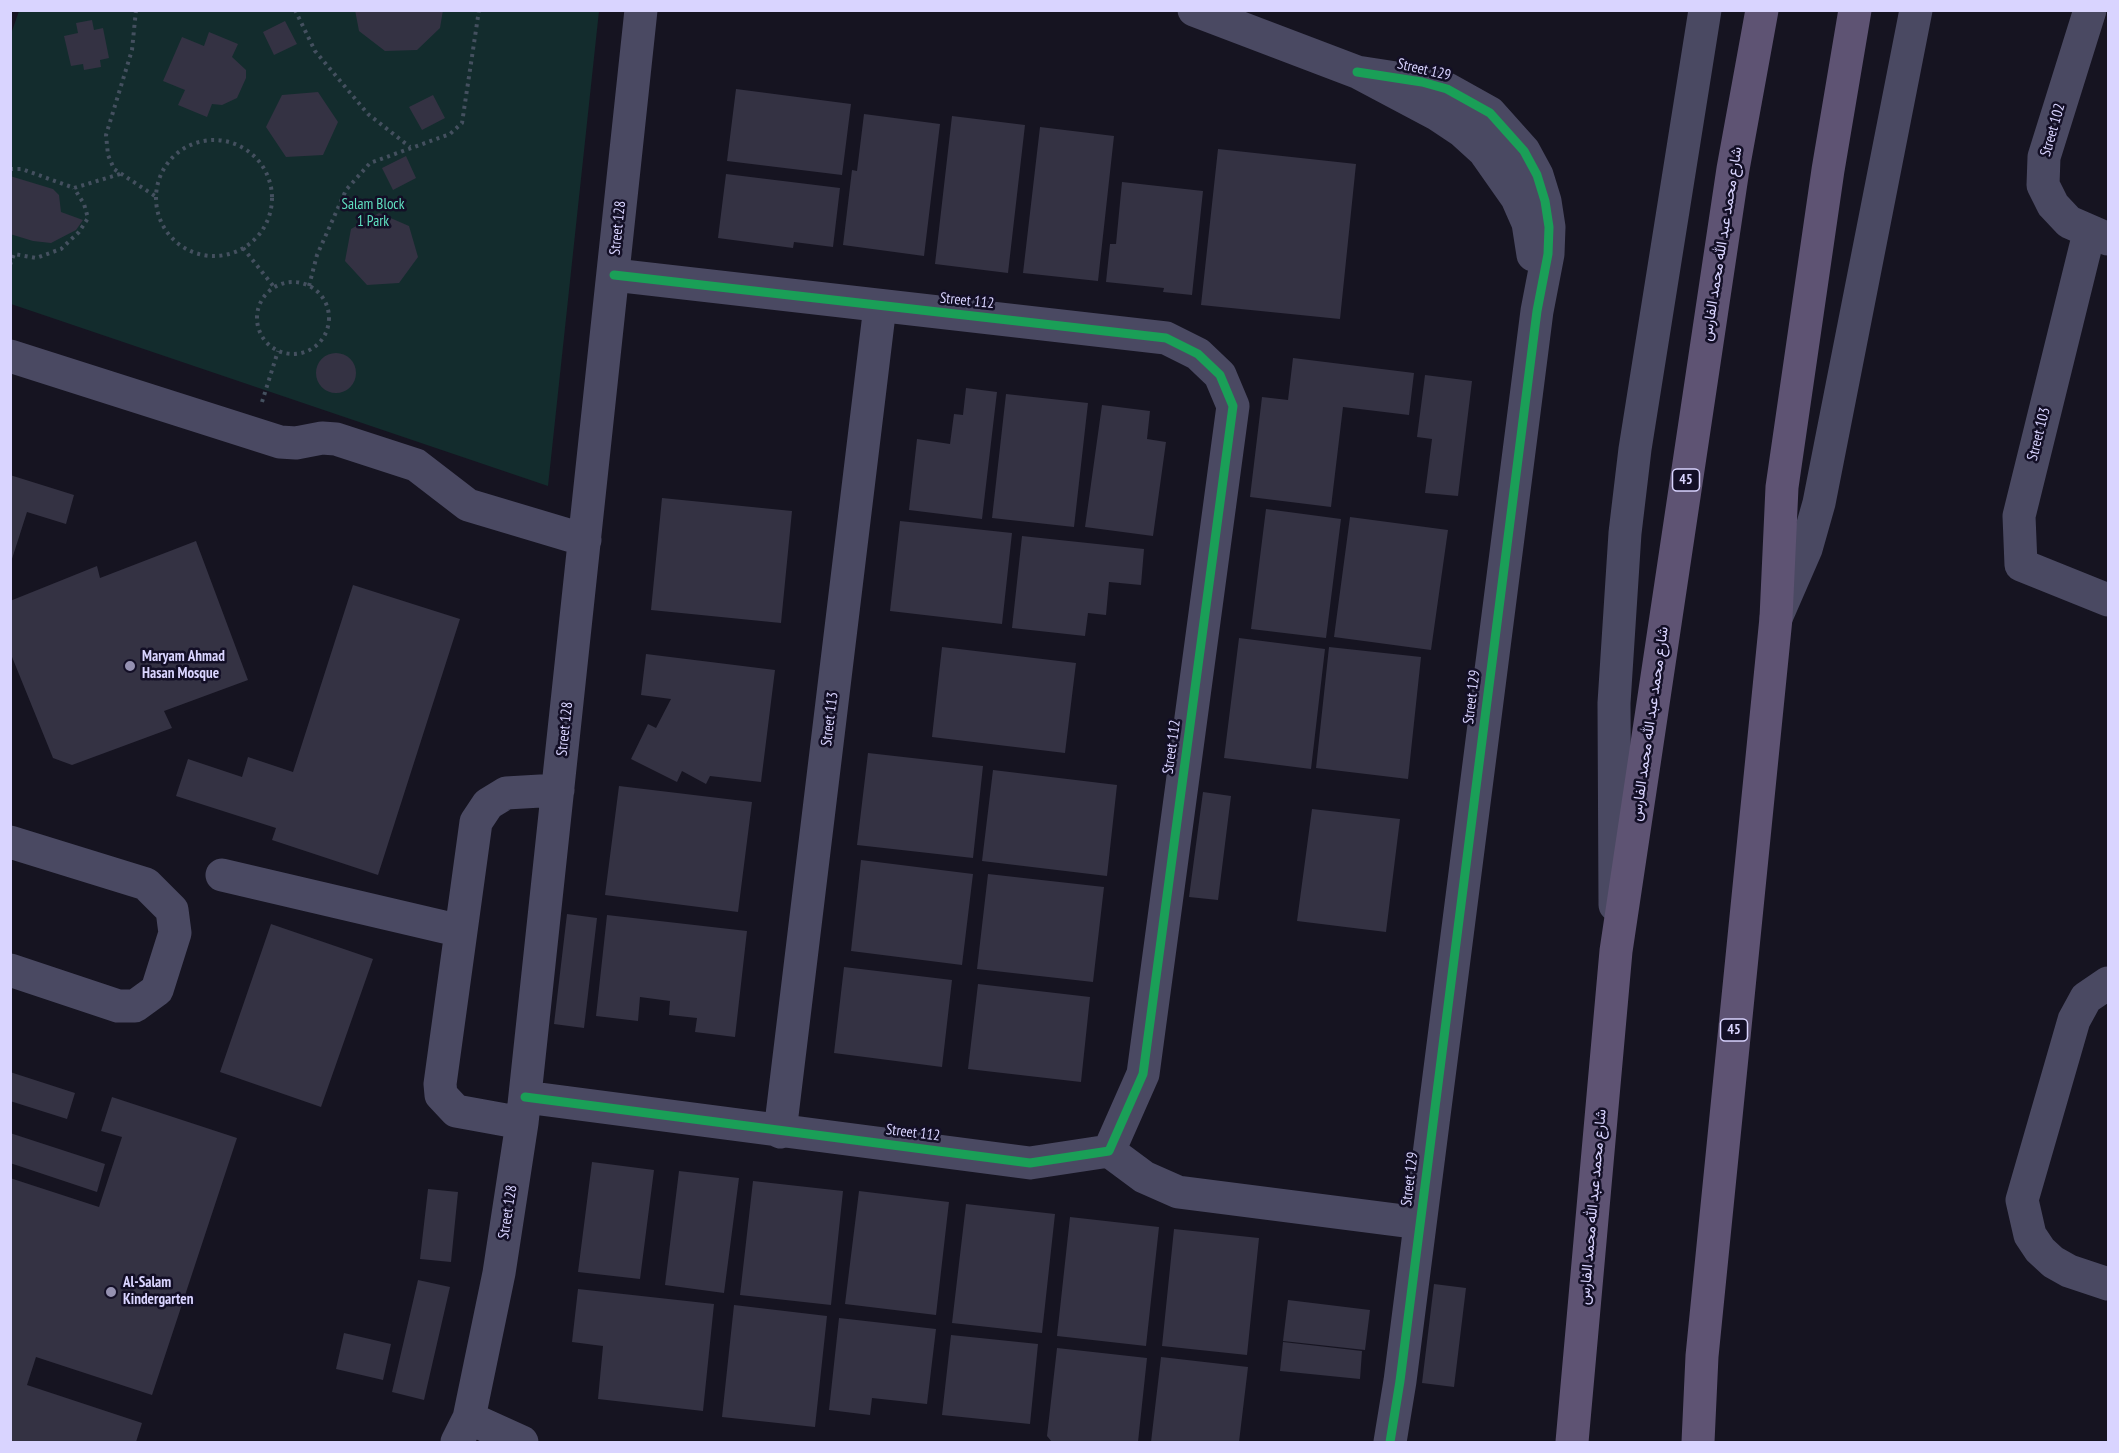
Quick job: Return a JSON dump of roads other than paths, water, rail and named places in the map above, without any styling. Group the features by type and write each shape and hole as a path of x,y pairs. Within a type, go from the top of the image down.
{"main road":[{"name":"شارع محمد عبد الله محمد الفارس","path":"1572,1443 1617,951 1733,169 1762,10"},
{"name":"45","path":"1698,1443 1702,1356 1776,618 1782,487 1855,10"},
{"path":"1685,1443 1702,1356"}],"street":[{"name":"Street 128","path":"463,1430 499,1273 523,1110 641,10"},
{"name":"Street 129","path":"1194,10 1263,23 1357,72 1422,82 1469,99 1490,113 1524,151 1537,175 1545,201 1549,227 1548,254 1537,311 1390,1443"},
{"path":"1617,951 1612,798 1614,703 1625,533 1635,449 1705,10"},
{"path":"1776,618 1806,549 1819,503 1916,10"},
{"name":"Street 102","path":"2090,10 2044,158 2043,184 2053,205 2069,222 2099,236"},
{"name":"Street 103","path":"2099,236 2019,516 2021,565 2109,600"},
{"name":"Street 112","path":"461,931 440,1084 441,1095 447,1105 466,1115 523,1110 780,1132 1030,1163 1109,1151 1143,1074 1233,406 1221,375 1198,354 1166,338 614,274"},
{"name":"Street 113","path":"780,1132 880,306"},
{"path":"10,356 280,442 296,443 322,438 416,465 468,505 585,540"},
{"path":"222,875 461,931 474,833 481,813 496,798 506,793 558,790"},
{"path":"10,842 146,884 172,910 175,933 157,990 135,1006 117,1006 10,970"},
{"path":"2109,983 2086,998 2074,1020 2022,1200 2030,1235 2040,1250 2053,1262 2069,1271 2109,1284"},
{"path":"1109,1151 1144,1177 1178,1192 1420,1223"},
{"path":"463,1430 522,1443"}],"place":[{"name":"Maryam Ahmad Hasan Mosque","path":"130,666"},
{"name":"Al-Salam Kindergarten","path":"111,1292"}],"park label":[{"name":"Salam Block 1 Park","path":"373,214"}]}
